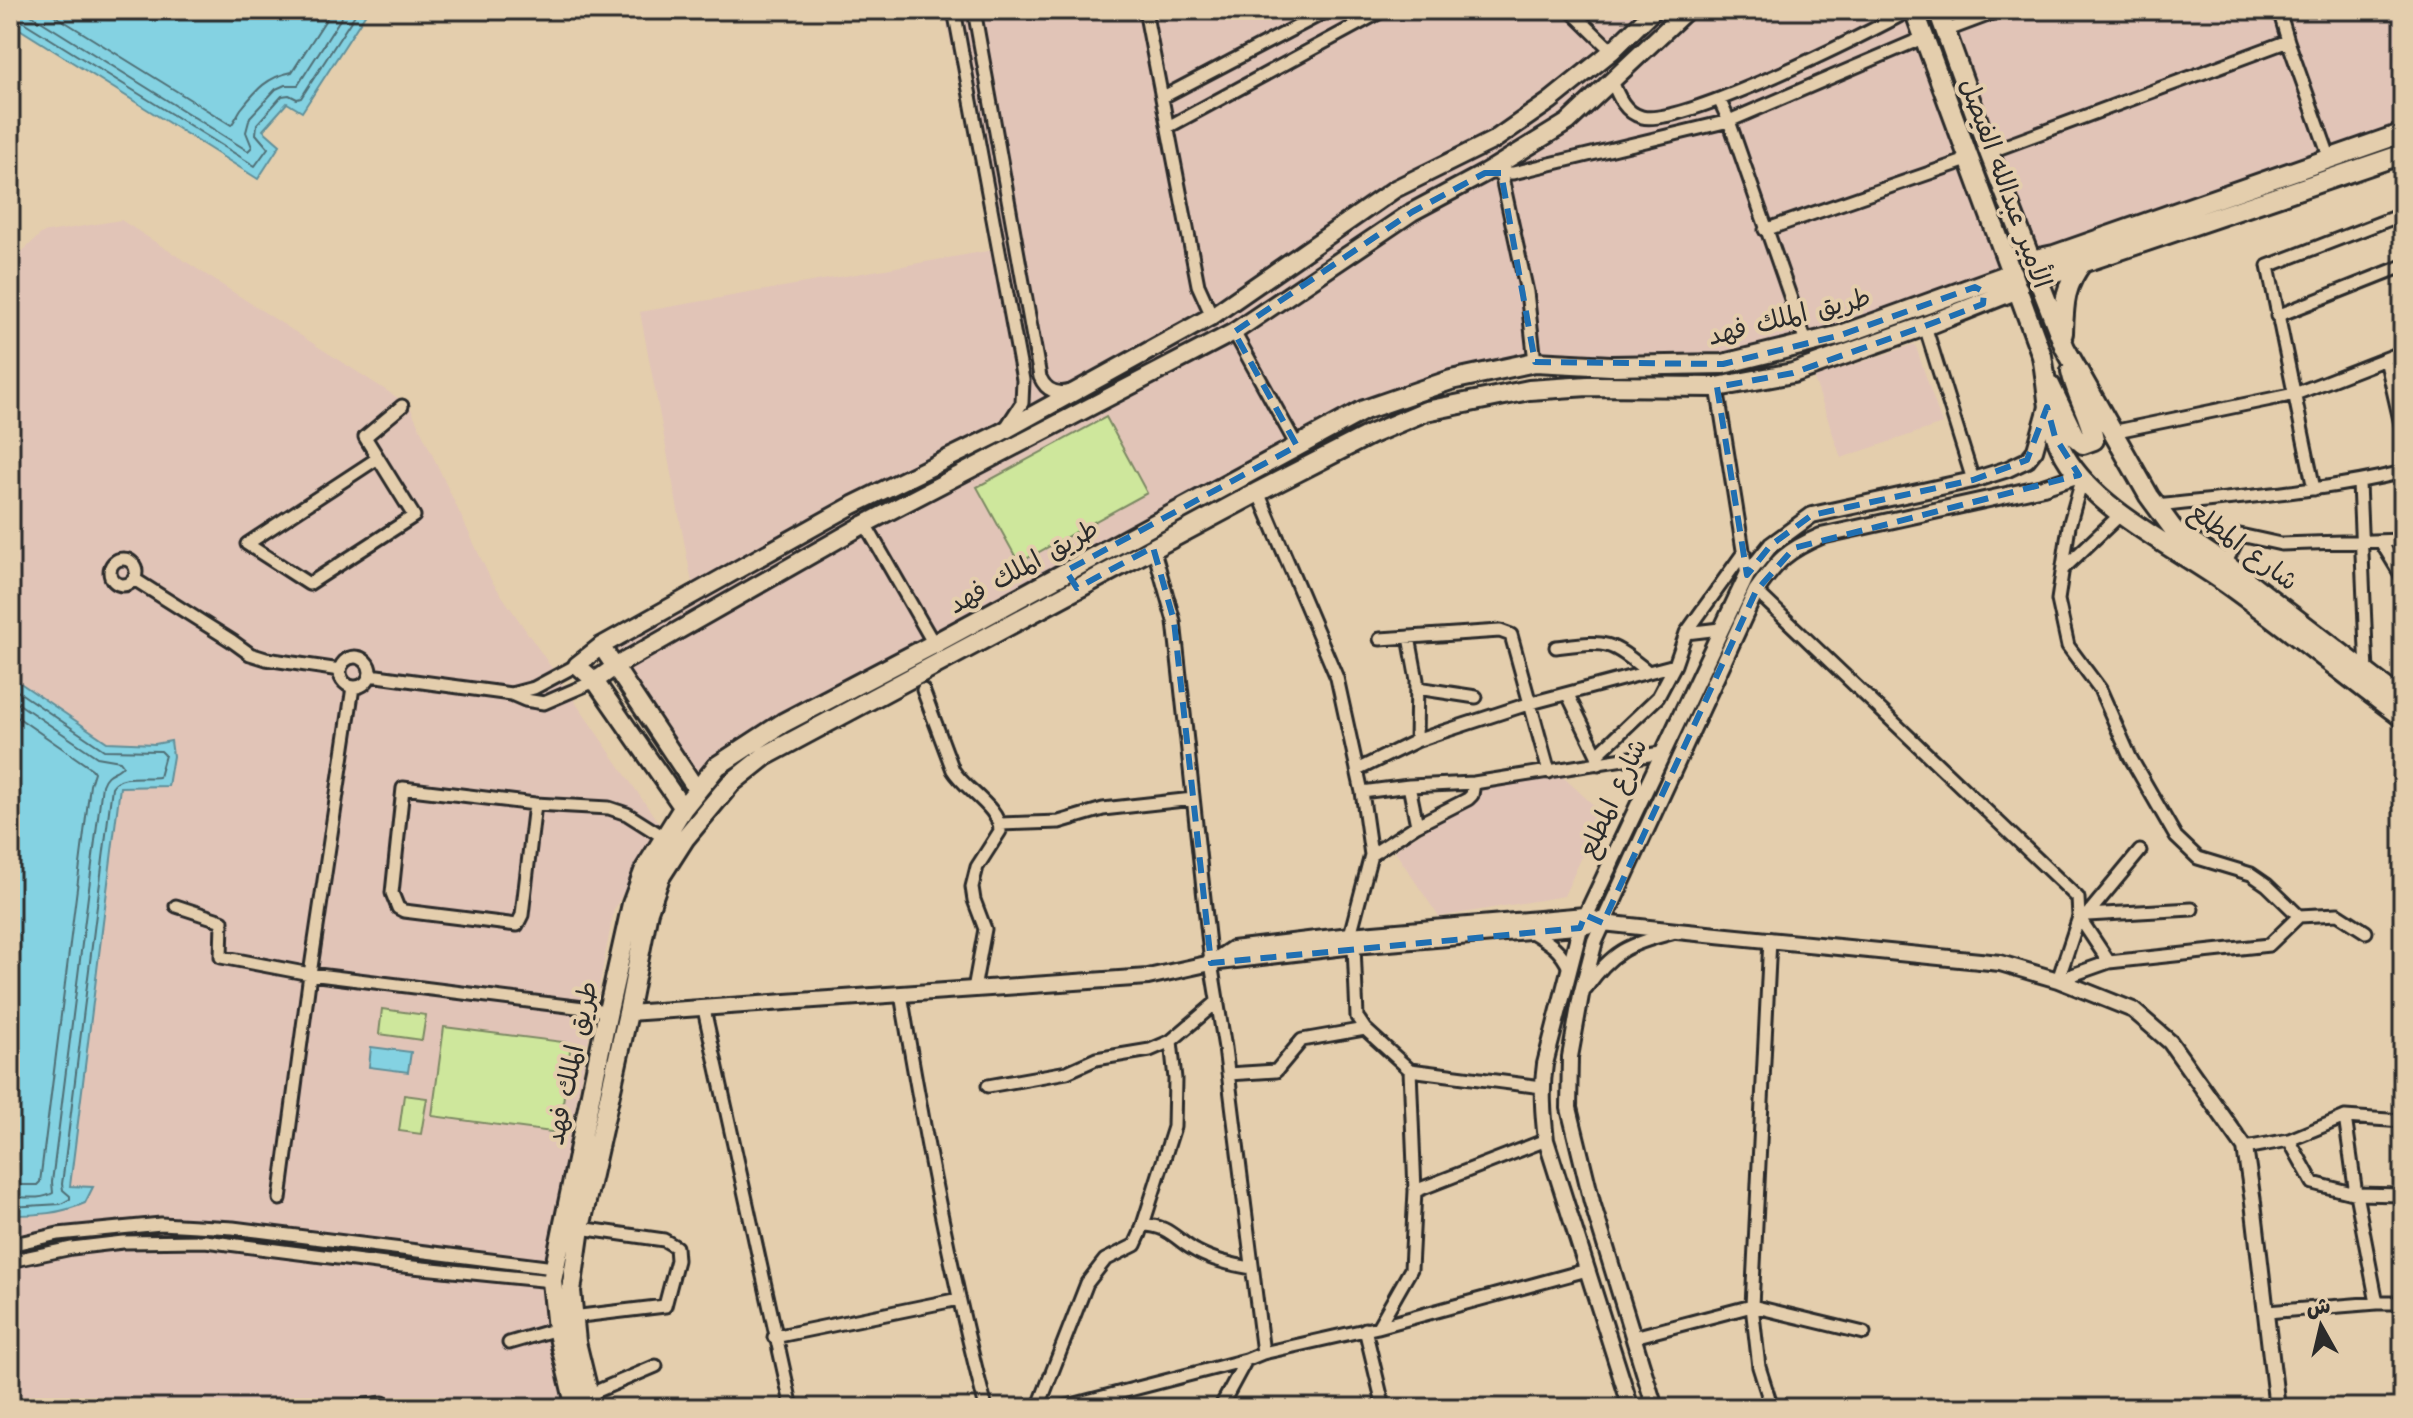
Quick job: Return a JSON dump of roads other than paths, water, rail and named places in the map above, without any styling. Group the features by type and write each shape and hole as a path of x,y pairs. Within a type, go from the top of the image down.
{"main road":[{"path":"683,808 595,681 577,665 601,646 853,505 1000,433 1212,316 1395,189 1494,140 1550,101 1612,51 1654,10"},
{"path":"595,681 616,666 865,524 1234,332 1412,212 1493,173 1568,122 1687,10"},
{"name":"الأمير عبدالله الفيصل","path":"1917,18 2015,281 2046,375"},
{"name":"الأمير عبدالله الفيصل","path":"1941,18 2067,352"},
{"path":"2038,278 2056,263 2403,133"},
{"path":"2030,260 2083,262 2401,162"},
{"path":"2046,375 2075,437 2083,444 2091,443 2094,440 2093,431 2074,384 2063,339 2067,290 2071,277 2083,262"},
{"name":"طريق الملك فهد","path":"586,1404 572,1317 571,1291 580,1228 648,911 660,877 685,838 730,784 765,756 1153,547 1369,435 1438,409 1529,390 1588,386 1717,387 1793,373 1925,326 1979,296 2015,281"},
{"name":"طريق الملك فهد","path":"586,1404 557,1329 553,1274 632,904 645,869 683,808 717,766 783,723 1364,410 1451,380 1535,362 1611,366 1723,364 1979,296"},
{"name":"شارع المطلع","path":"2067,352 2156,506 2174,530 2225,564 2401,697"},
{"name":"شارع المطلع","path":"2046,375 2047,407 2055,437 2081,478 2121,514 2227,584 2403,718"},
{"path":"1066,571 1077,588"},
{"path":"601,646 697,790"}],"street":[{"path":"954,10 1023,380 1022,403 1012,422 1000,433"},
{"path":"974,10 1040,377 1049,390 1079,389"},
{"path":"1145,10 1198,285 1212,316"},
{"path":"1168,127 1384,10"},
{"path":"1570,10 1612,51"},
{"path":"1941,18 2001,10"},
{"path":"2279,10 2330,159"},
{"path":"1163,97 1322,12"},
{"path":"1612,81 1620,101 1629,111 1640,117 1670,116 1719,99 1858,38 1917,18"},
{"path":"1535,362 1527,292 1493,173 1513,173 1729,121 1917,18"},
{"path":"1989,152 2288,41"},
{"path":"1719,99 1806,342"},
{"path":"1765,230 1970,159"},
{"path":"2314,489 2268,266 2403,214"},
{"path":"2277,316 2403,266"},
{"path":"1925,326 1973,480"},
{"path":"1234,332 1297,446"},
{"path":"2112,432 2295,394 2403,352"},
{"path":"2386,359 2403,433"},
{"path":"1717,387 1747,575"},
{"path":"378,458 247,544 309,584 414,516 365,437 402,406"},
{"name":"شارع المطلع","path":"1631,1408 1546,1140 1542,1087 1545,1064 1582,922 1747,575 1771,545 1812,515 1973,480 2027,460 2035,450 2047,407"},
{"path":"2156,506 2359,483 2403,472"},
{"path":"2081,478 2069,526 2058,600 2068,646 2100,689 2130,757 2176,837 2198,858 2251,874 2299,916"},
{"name":"شارع المطلع","path":"1655,1408 1606,1252 1569,1108 1570,1057 1581,995 1603,923 1756,591 1772,569 1794,548 1821,536 2081,478"},
{"path":"2359,483 2367,673"},
{"path":"1258,492 1337,678 1362,792 1371,855 1352,941 1357,1017 1365,1029 1410,1070 1542,1087"},
{"path":"2064,568 2121,514"},
{"path":"865,524 934,644"},
{"path":"2225,564 2240,535 2281,544 2403,540"},
{"path":"2381,542 2403,578"},
{"path":"1153,547 1174,621 1211,963 1263,1353"},
{"path":"1598,759 1658,697 1675,665 1686,633 1744,552"},
{"path":"134,579 250,654 340,670"},
{"path":"1756,591 2078,898 2083,916 2109,962"},
{"path":"1686,633 1720,629"},
{"path":"1380,639 1506,632 1511,635 1549,772"},
{"path":"1409,637 1417,688 1416,741"},
{"path":"1556,647 1608,644 1621,650 1647,671"},
{"path":"358,658 366,662 370,675 366,683 353,687 345,683 340,670 345,662 358,658"},
{"path":"511,694 534,688 577,665"},
{"path":"1357,770 1416,741 1531,703 1675,665"},
{"path":"370,675 511,694 544,703 595,681"},
{"path":"280,1199 353,687"},
{"path":"1417,688 1476,697"},
{"path":"923,690 953,770 960,781 997,816 1000,824 1000,831 977,867 972,887 985,929 974,989"},
{"path":"1568,695 1598,759"},
{"path":"1362,792 1474,783 1549,772 1598,759 1661,753"},
{"path":"1371,855 1417,825 1468,799 1474,783"},
{"path":"1409,786 1417,825"},
{"path":"535,804 522,915 517,925 398,908 392,893 403,788 535,804 609,808 627,814 665,838"},
{"path":"1000,824 1059,822 1103,809 1193,799"},
{"path":"2058,980 2083,916 2140,851"},
{"path":"176,906 222,921 221,957 310,974 608,1011"},
{"path":"2083,916 2192,909"},
{"path":"2058,980 2109,962 2269,945 2299,916 2338,914 2366,932"},
{"path":"628,1013 1148,977 1211,963 1352,941 1582,922 2000,963 2058,980 2133,1010 2170,1042 2245,1148 2277,1408"},
{"path":"1352,941 1530,931 1582,922"},
{"path":"1530,931 1556,948 1569,968"},
{"path":"1581,995 1603,964 1624,949 1677,931"},
{"path":"1770,939 1752,1306 1759,1367 1772,1408"},
{"path":"901,994 924,1136 986,1408"},
{"path":"988,1086 1067,1072 1096,1059 1150,1050 1171,1041 1218,1001"},
{"path":"704,1009 792,1408"},
{"path":"1228,1074 1276,1071 1302,1040 1365,1029"},
{"path":"1038,1408 1087,1283 1105,1260 1135,1245 1143,1225 1174,1127 1175,1079 1171,1041"},
{"path":"1384,1408 1371,1328 1411,1269 1415,1191 1410,1070"},
{"path":"2245,1148 2289,1140 2345,1117 2403,1121"},
{"path":"2345,1117 2377,1303"},
{"path":"1415,1191 1573,1130"},
{"path":"2289,1140 2313,1183 2356,1194 2403,1195"},
{"path":"10,1245 58,1234 161,1224 233,1228 553,1274"},
{"path":"1143,1225 1157,1225 1196,1252 1225,1263 1252,1268"},
{"path":"231,1243 233,1228"},
{"path":"572,1317 665,1306 677,1260 676,1247 664,1240 580,1228"},
{"path":"10,1261 72,1248 165,1240 231,1243 393,1265 553,1274"},
{"path":"1068,1407 1263,1353 1371,1328 1587,1270"},
{"path":"774,1337 959,1299"},
{"path":"2267,1312 2403,1303"},
{"path":"1634,1337 1752,1306 1864,1333"},
{"path":"509,1343 557,1329"},
{"path":"1220,1408 1246,1360"},
{"path":"586,1404 656,1366"},
{"path":"340,1408 383,1403"}],"water":[{"path":"10,10 368,10 302,112 287,103 263,130 280,145 258,179 10,23"},
{"path":"10,676 107,742 155,744 171,741 173,756 168,786 120,787 70,1186 93,1187 85,1203 76,1207 30,1215 10,1215"},
{"path":"371,1047 411,1052 408,1072 369,1067"}]}
